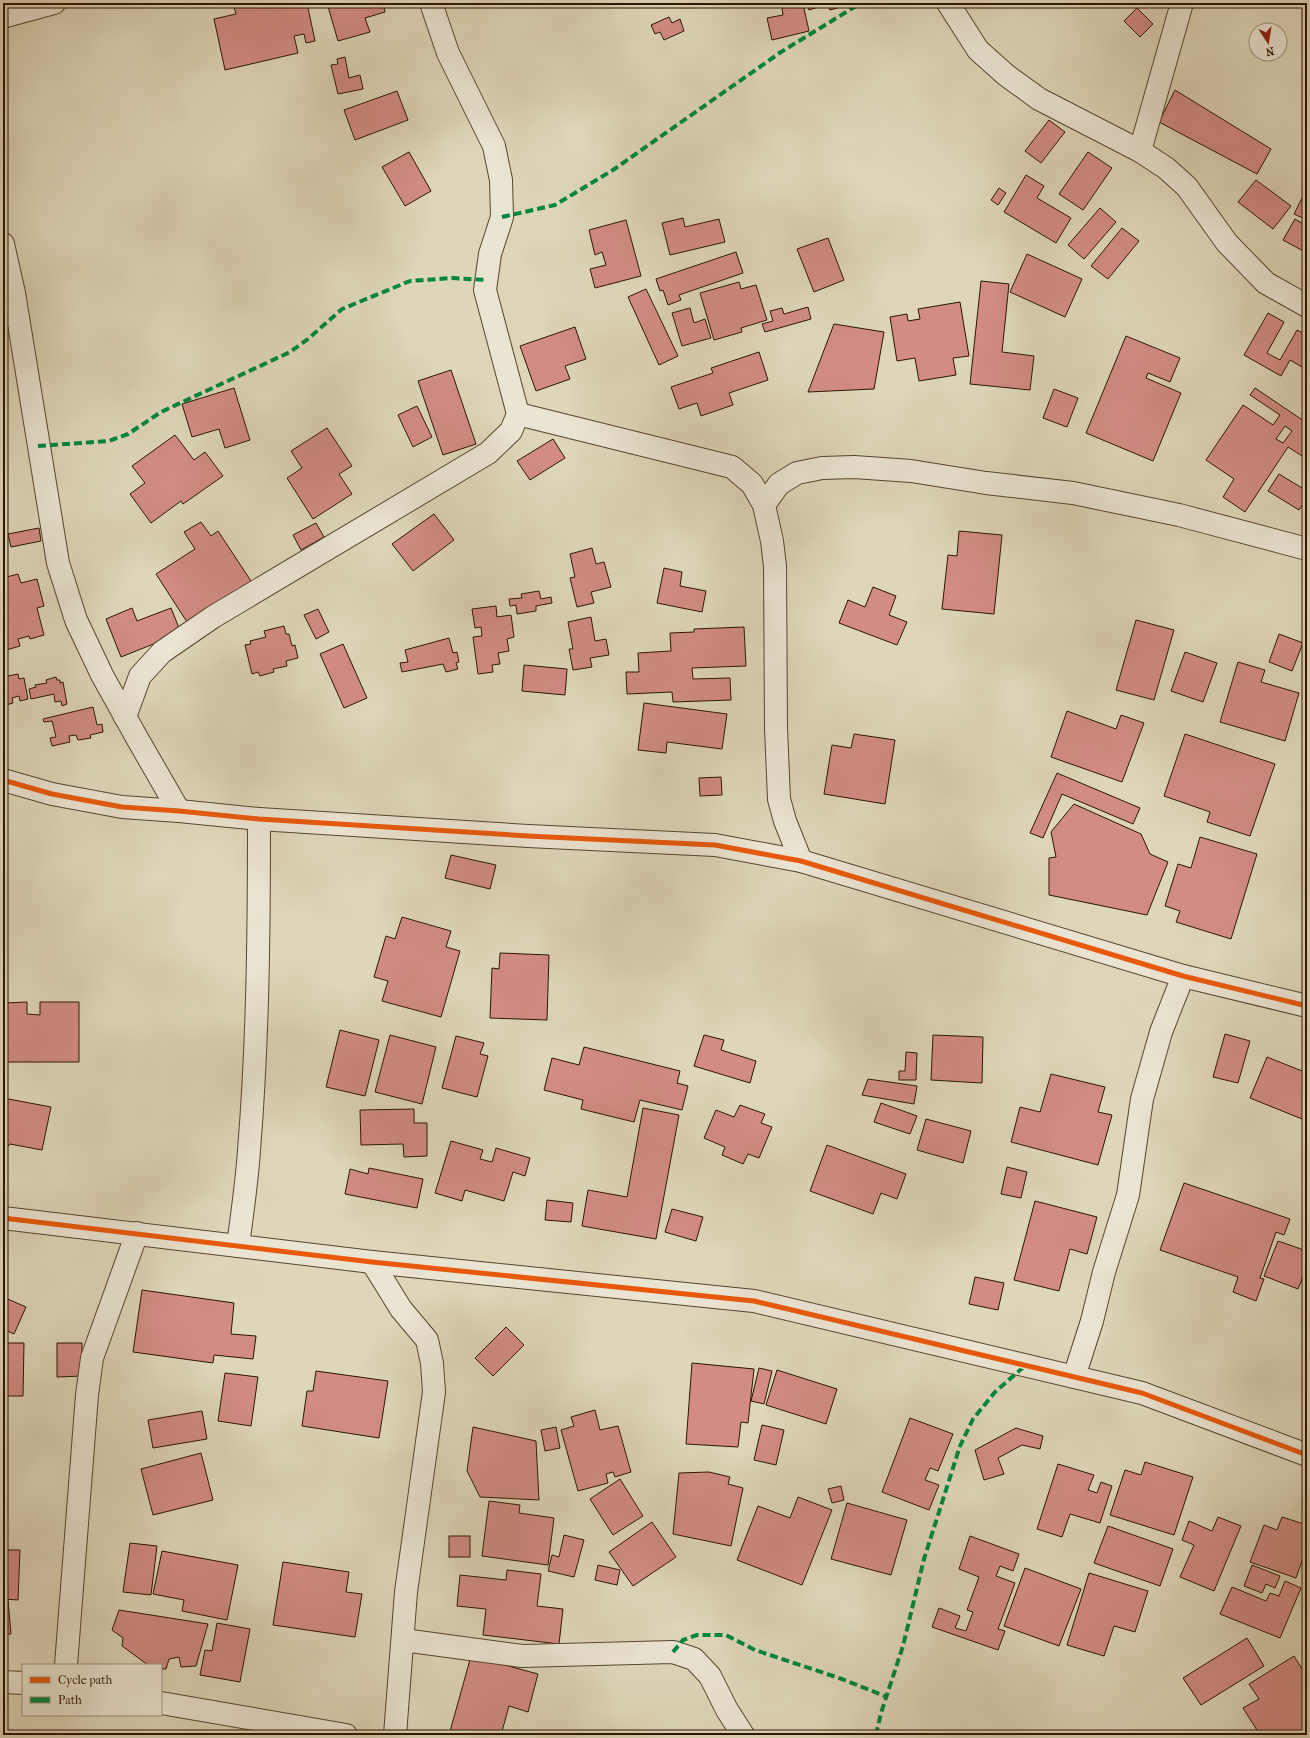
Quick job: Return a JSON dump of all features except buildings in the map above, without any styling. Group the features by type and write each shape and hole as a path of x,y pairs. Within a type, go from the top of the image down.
{"street":[{"path":"3,17 54,3"},
{"path":"125,717 140,676 162,652 213,617 488,453 511,431 518,414 485,290 490,254 502,217 501,180 494,146 448,53 431,3"},
{"path":"948,3 978,50 1006,75 1039,99 1140,151 1166,168 1187,187 1227,243 1266,283 1307,306"},
{"path":"1140,151 1182,3"},
{"path":"3,244 14,293 58,563 76,620 102,675 179,810"},
{"path":"518,414 732,467 752,484 764,505 775,566 776,728 779,799 801,861"},
{"path":"764,505 779,484 797,473 822,468 854,467 911,471 986,483 1073,493 1179,515 1307,549"},
{"path":"3,780 52,794 122,807 179,810 259,819 528,836 715,845 801,861 1183,976 1307,1006"},
{"path":"238,1246 250,1150 259,953 259,819"},
{"path":"1074,1377 1092,1321 1104,1272 1128,1195 1142,1099 1161,1032 1183,976"},
{"path":"3,1218 372,1262 754,1301 1027,1364 1142,1393 1307,1455"},
{"path":"66,1664 86,1395 92,1358 137,1233"},
{"path":"372,1262 401,1309 427,1340 432,1363 434,1392 406,1592 394,1735"},
{"path":"403,1640 522,1656 673,1652 694,1659 710,1676 727,1710 743,1735"},
{"path":"3,1682 22,1683"},
{"path":"162,1703 346,1735"}],"marked path":[{"path":"502,217 555,205 613,170 781,52 861,3"},
{"path":"38,446 109,441 128,434 161,412 290,352 308,339 342,309 410,281 452,278 486,280"},
{"path":"876,1735 881,1713 903,1646 924,1559 960,1446 973,1419 995,1392 1027,1364"},
{"path":"673,1652 683,1640 697,1635 726,1635 755,1650 842,1679 887,1697"}],"cycle path":[{"path":"3,780 52,794 122,807 259,819 528,836 715,845 801,861 1183,976 1307,1006"},
{"path":"3,1218 372,1262 754,1301 1142,1393 1307,1455"}]}
